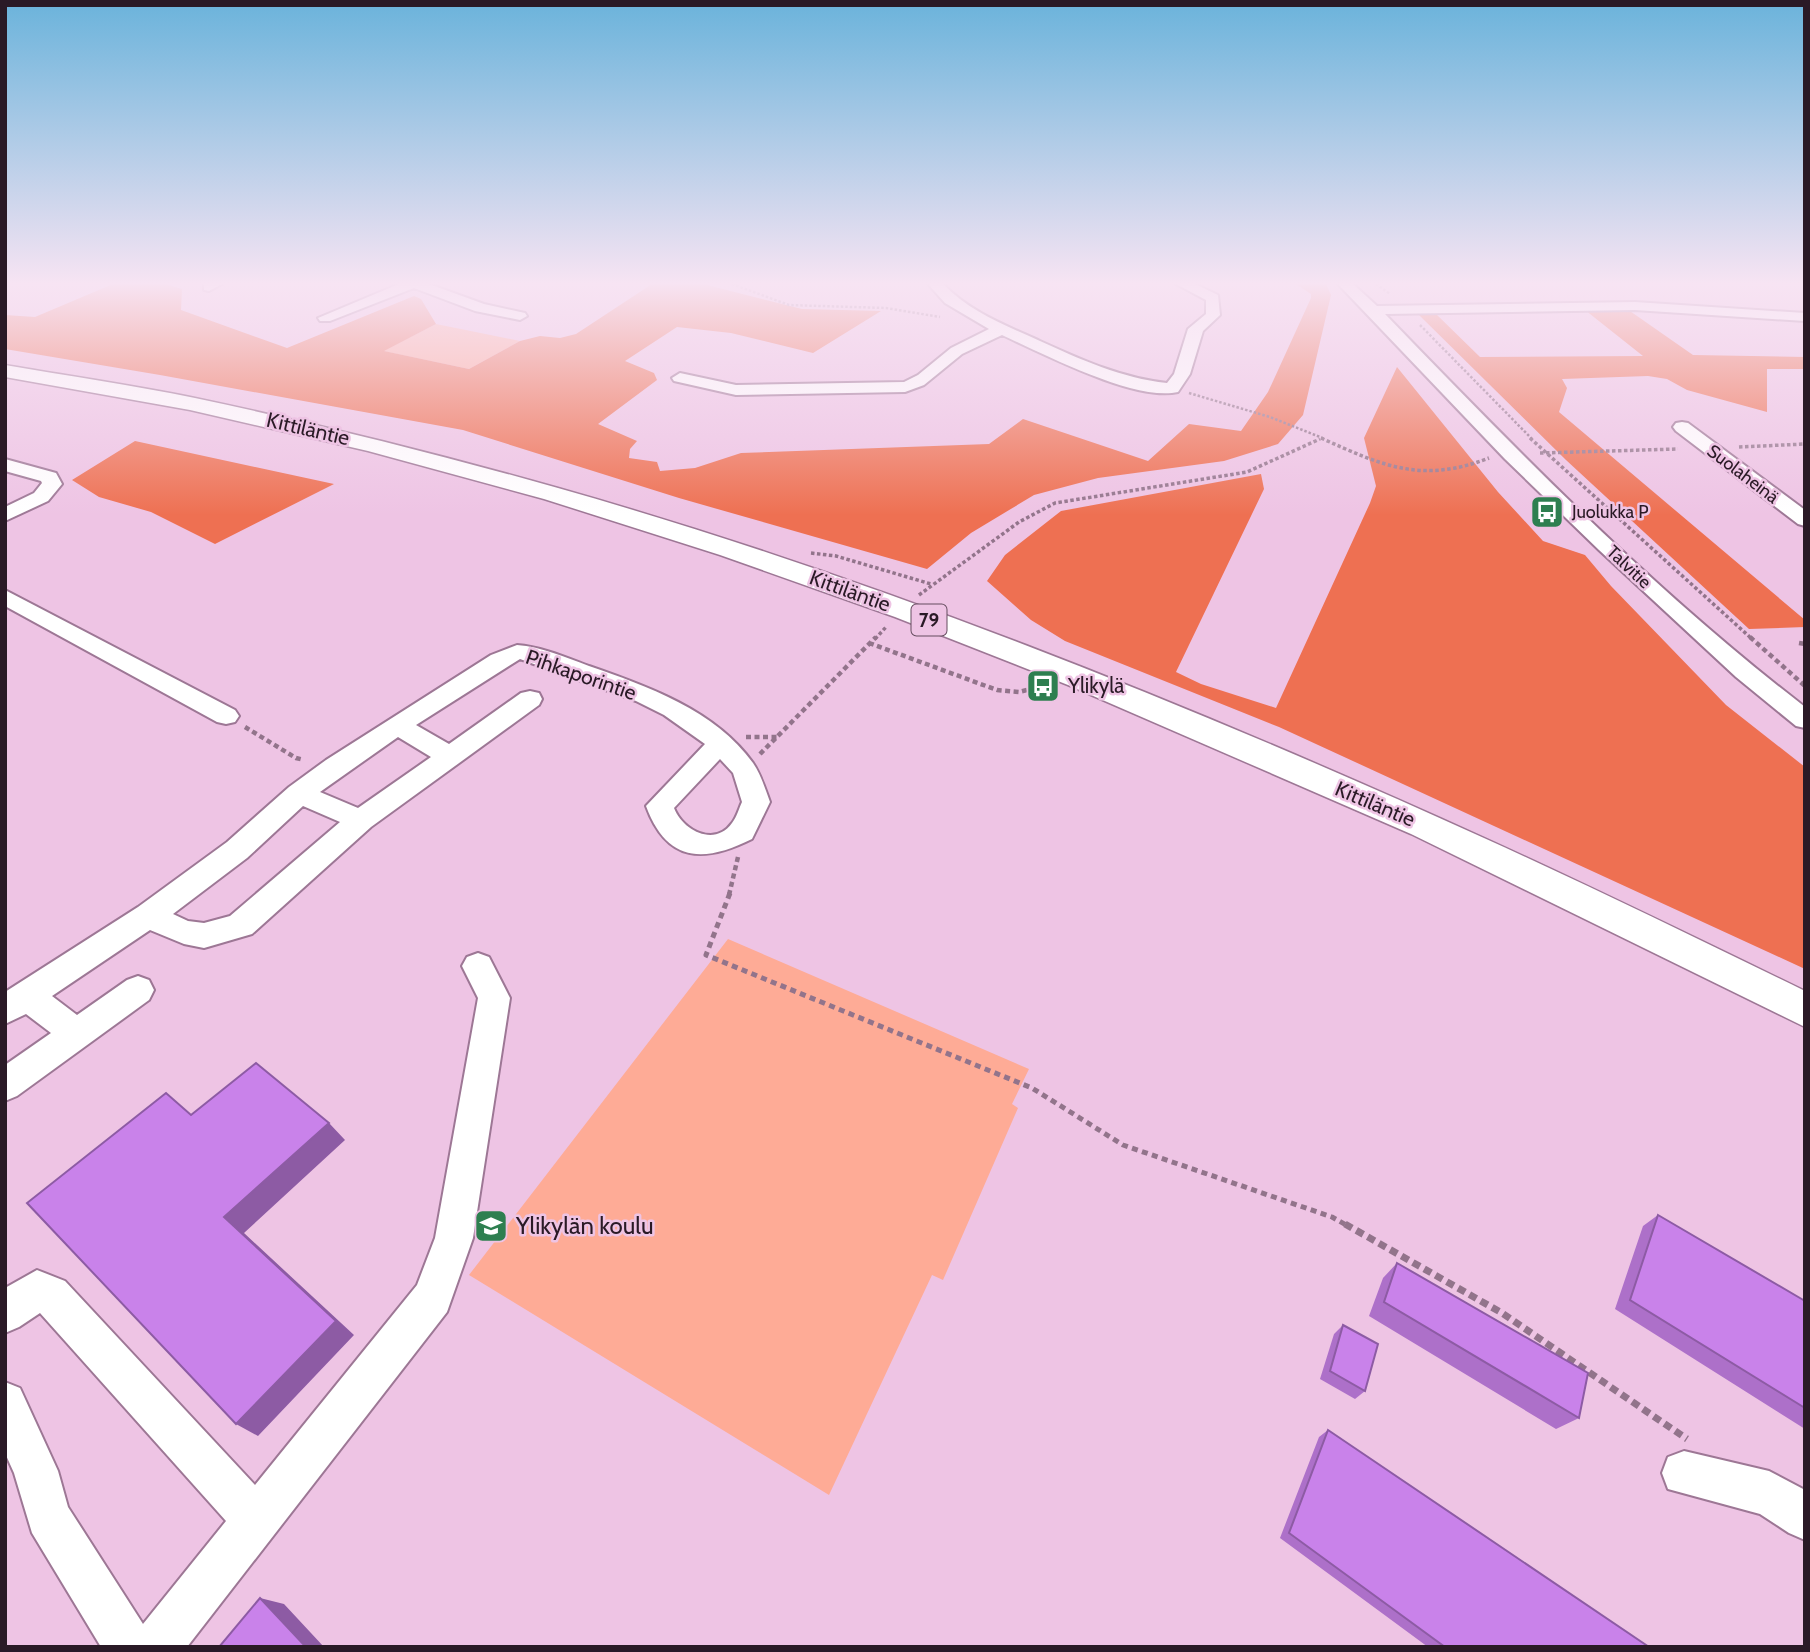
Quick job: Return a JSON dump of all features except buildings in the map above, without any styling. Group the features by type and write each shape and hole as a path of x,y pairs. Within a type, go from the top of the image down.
{"main road":[{"name":"Kittiläntie","path":"5,371 141,393 365,442 576,499 765,559 1058,669 1426,826 1805,1010"}],"street":[{"path":"680,379 736,390 905,387 915,385 943,361"},
{"path":"1071,361 1103,375 1150,386 1172,388 1182,374 1186,361"},
{"name":"Talvitie","path":"1422,361 1511,454 1606,546 1744,672 1805,720"},
{"name":"Suolaheinä","path":"1682,427 1805,520"},
{"path":"5,465 49,477 52,484 40,497 5,515"},
{"path":"5,597 226,716"},
{"name":"Pihkaporintie","path":"16,1003 149,915 237,850 299,794 335,766 499,660 517,652 530,653 649,698 707,730 744,768 756,802 742,832"},
{"path":"149,915 180,933 197,936 217,936 241,925 361,820 530,699"},
{"path":"399,726 449,756"},
{"path":"719,742 660,806 666,823 689,843 714,845 742,832"},
{"path":"299,794 361,820"},
{"path":"156,1647 433,1298 454,1238 494,998 478,965"},
{"path":"5,1085 138,990"},
{"path":"16,1003 75,1033"},
{"path":"5,1313 37,1290 51,1296 256,1520"},
{"path":"5,1404 36,1471 48,1517 129,1647"},
{"path":"1688,1457 1769,1494 1805,1517"}],"path":[{"path":"1456,361 1545,453 1778,665 1805,686"},
{"path":"1172,388 1296,427 1366,460 1434,472 1511,454 1805,444"},
{"path":"913,600 1019,522 1055,503 1247,472 1320,439"},
{"path":"809,553 836,556 932,584"},
{"path":"744,768 894,619"},
{"path":"869,643 997,690 1019,692 1042,685"},
{"path":"226,716 296,758 335,766"},
{"path":"719,742 736,737 778,737"},
{"path":"742,832 732,888 706,955 1032,1088 1123,1145 1332,1217 1502,1313 1688,1457"}],"shaded area":[{"path":"77,361 432,361 469,369 483,361 625,361 654,373 657,380 598,424 637,441 630,449 629,458 657,462 660,471 695,468 741,453 989,444 1023,419 1148,461 1189,424 1241,431 1268,392 1282,361 1316,361 1303,415 1278,444 1224,461 1098,478 1034,495 971,533 927,569 679,498 463,430"},
{"path":"431,361 483,361 469,369"},
{"path":"1466,361 1805,361 1805,369 1767,369 1767,412 1687,390 1667,379 1648,376 1562,379 1567,388 1559,412 1805,620 1805,627 1749,629 1566,460"},
{"path":"1397,367 1498,492 1543,541 1585,555 1611,586 1726,705 1805,767 1805,969 1279,727 1065,641 1031,620 987,581 1005,555 1061,511 1261,474 1264,489 1176,672 1201,684 1276,708 1370,503 1376,486 1364,438"},
{"path":"135,441 334,484 215,544 151,512 99,497 72,480"},
{"path":"728,939 1029,1069 1012,1104 1018,1108 943,1280 932,1275 829,1495 469,1275"}],"place":[{"name":"Juolukka P","path":"1547,512"},
{"name":"Ylikylä","path":"1043,686"},
{"name":"Ylikylän koulu","path":"491,1226"}]}
